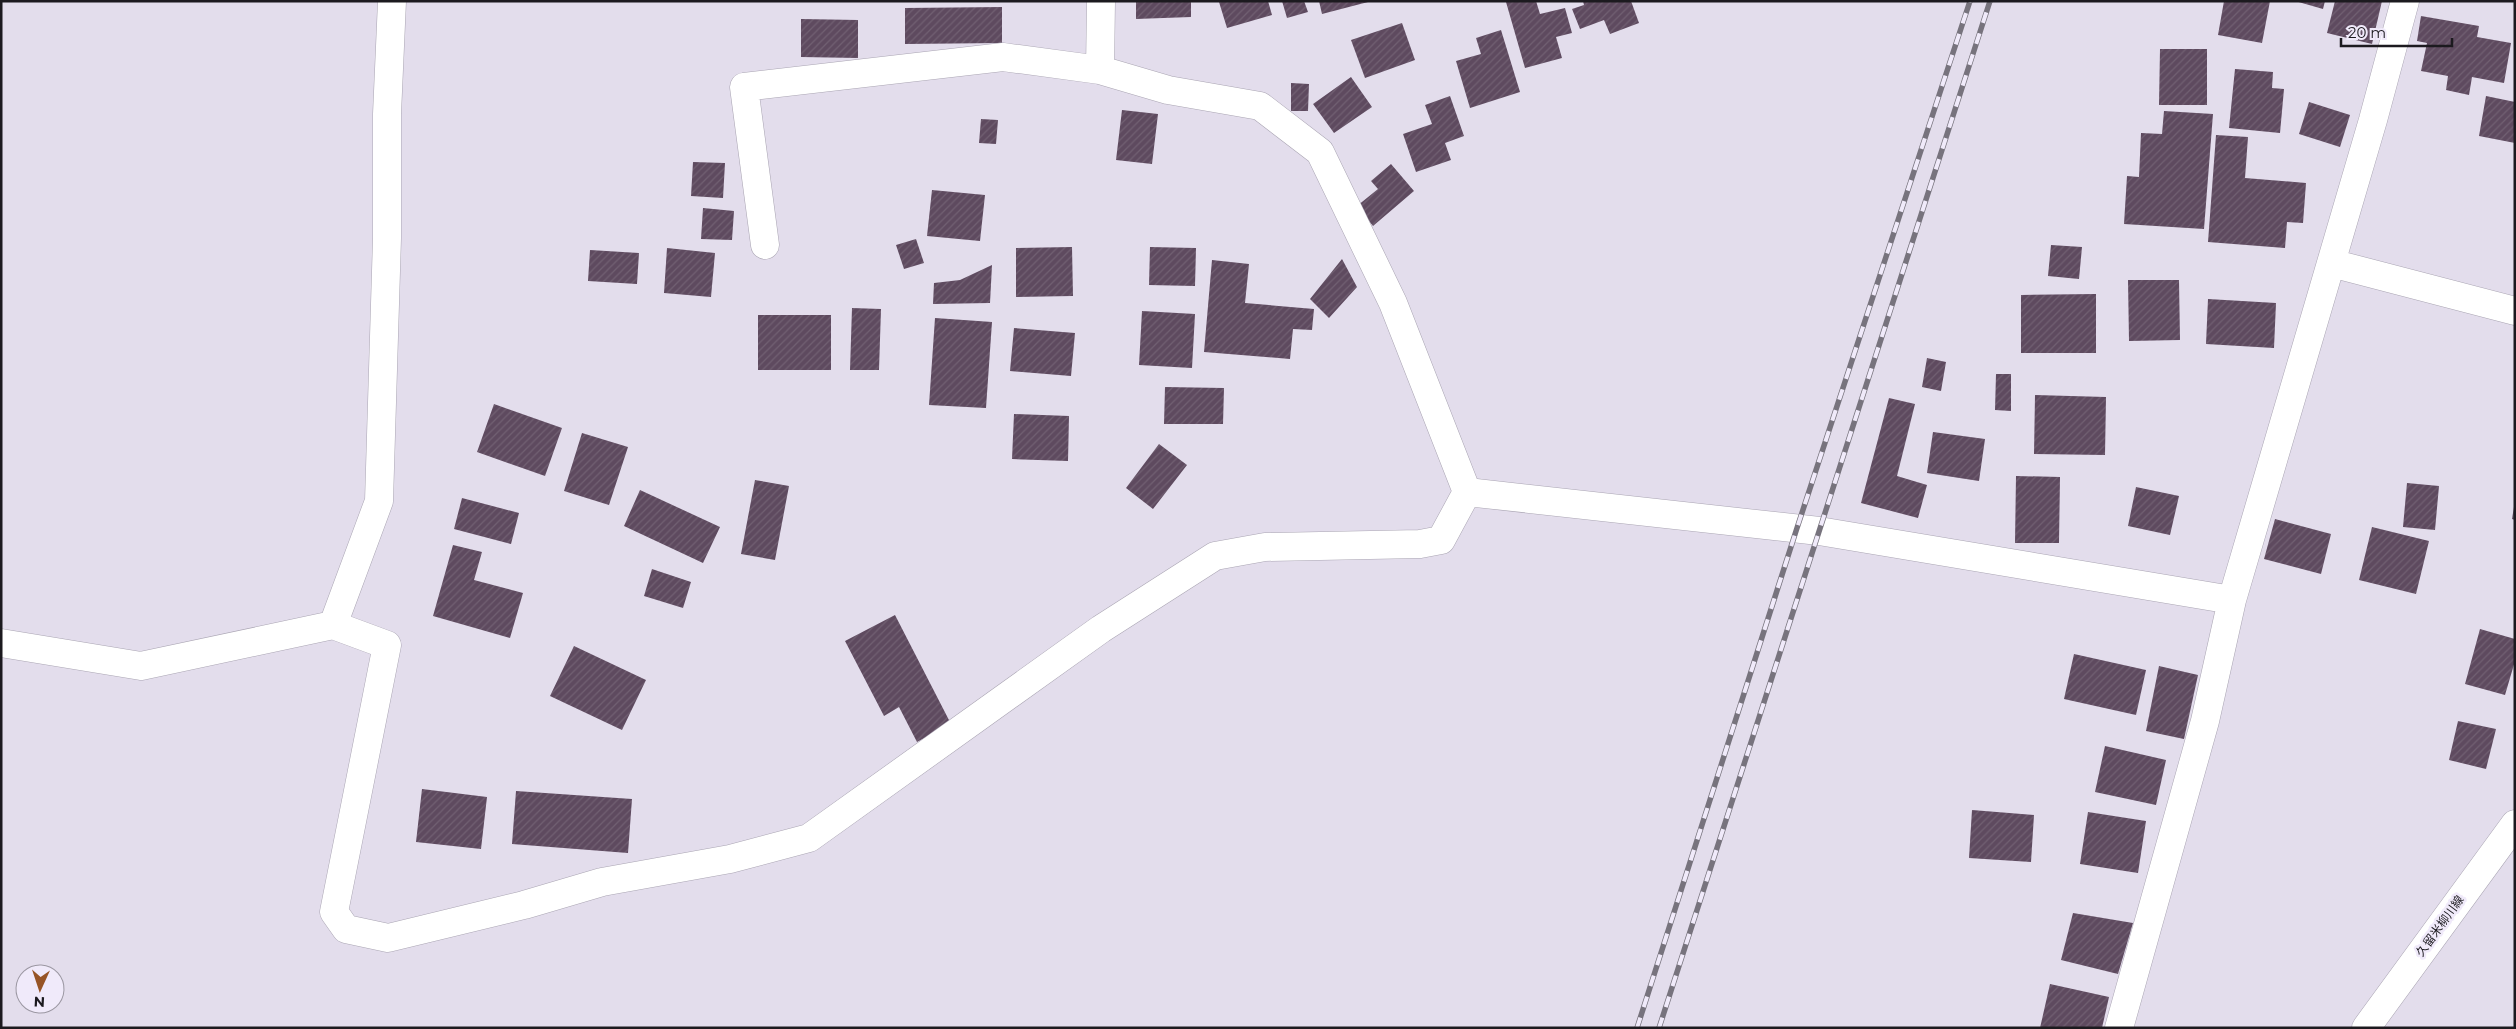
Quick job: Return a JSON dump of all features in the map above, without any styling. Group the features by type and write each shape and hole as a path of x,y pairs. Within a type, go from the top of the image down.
{"street":[{"path":"333,625 379,501 388,238 387,114 392,1"},
{"path":"1100,70 1101,1"},
{"path":"2119,1028 2205,721 2232,600 2373,120 2405,1"},
{"path":"1,643 142,666 333,625 387,645 334,912 346,929 388,938 524,905 602,882 730,859 809,838 1101,629 1215,556 1265,547 1420,544 1441,540 1467,492 1393,303 1320,152 1260,106 1168,90 1100,70 1003,57 744,87 765,245"},
{"path":"2331,263 2515,311"},
{"path":"1467,492 1819,531 2232,600"},
{"name":"久留米柳川線","path":"2366,1028 2515,824"}],"building":[{"path":"1136,1 1191,1 1191,17 1136,19"},
{"path":"1268,1 1272,15 1227,28 1219,2"},
{"path":"1282,1 1304,1 1308,12 1287,18"},
{"path":"1319,1 1368,1 1368,2 1322,14"},
{"path":"1536,1 1540,14 1565,8 1572,33 1556,37 1562,58 1525,68 1506,2"},
{"path":"1583,1 1631,1 1639,23 1610,34 1604,20 1580,29 1572,9 1584,5"},
{"path":"2224,1 2270,1 2262,43 2218,35"},
{"path":"2295,1 2325,1 2323,9"},
{"path":"2335,1 2382,1 2372,44 2327,33"},
{"path":"1002,7 1002,43 905,44 905,8"},
{"path":"2421,16 2479,26 2477,37 2511,43 2504,83 2472,77 2469,95 2446,90 2448,76 2421,71 2427,43 2417,41"},
{"path":"801,19 858,20 858,58 801,57"},
{"path":"1402,23 1415,60 1365,78 1351,40"},
{"path":"1501,30 1520,92 1470,108 1456,61 1481,54 1476,38"},
{"path":"2160,49 2207,49 2207,105 2159,105"},
{"path":"2235,69 2273,72 2272,88 2284,89 2280,133 2229,128"},
{"path":"1351,77 1372,107 1334,133 1313,104"},
{"path":"1291,83 1309,84 1308,111 1291,111"},
{"path":"1450,96 1464,136 1445,143 1451,160 1416,172 1403,134 1432,124 1425,105"},
{"path":"2486,96 2515,102 2515,143 2479,136"},
{"path":"2309,102 2350,115 2340,147 2299,134"},
{"path":"1122,110 1158,114 1152,164 1116,160"},
{"path":"2164,111 2213,114 2204,229 2124,224 2127,176 2139,177 2141,133 2162,134"},
{"path":"981,119 998,120 996,144 979,143"},
{"path":"2216,135 2248,137 2245,178 2306,183 2303,223 2287,222 2285,248 2208,242"},
{"path":"693,162 725,163 723,198 691,196"},
{"path":"1391,164 1414,191 1373,226 1357,206 1378,189 1371,181"},
{"path":"932,190 985,195 980,241 927,236"},
{"path":"703,208 734,211 732,240 701,239"},
{"path":"916,239 924,263 904,269 896,245"},
{"path":"2051,245 2082,247 2079,279 2048,276"},
{"path":"1072,247 1073,296 1016,297 1016,248"},
{"path":"1150,247 1196,248 1195,286 1149,285"},
{"path":"667,248 715,253 711,297 664,293"},
{"path":"590,250 639,253 637,284 588,281"},
{"path":"1342,259 1357,287 1329,318 1310,299"},
{"path":"1212,260 1249,264 1245,303 1314,309 1312,330 1293,329 1290,359 1204,352"},
{"path":"992,265 990,303 933,304 934,283 960,280"},
{"path":"2128,280 2179,280 2180,340 2129,341"},
{"path":"2096,294 2096,353 2021,353 2021,295"},
{"path":"2208,299 2276,303 2274,348 2206,344"},
{"path":"852,308 881,309 879,370 850,370"},
{"path":"1142,311 1195,314 1192,368 1139,365"},
{"path":"758,315 831,315 831,370 758,370"},
{"path":"935,318 992,322 986,408 929,405"},
{"path":"1014,328 1075,333 1071,376 1010,371"},
{"path":"1927,358 1946,362 1941,391 1922,387"},
{"path":"1996,374 2011,374 2011,411 1995,410"},
{"path":"1165,387 1224,388 1223,424 1164,424"},
{"path":"2035,395 2106,397 2105,455 2034,454"},
{"path":"1889,398 1915,404 1897,476 1927,485 1918,518 1861,503"},
{"path":"494,404 562,428 545,476 477,452"},
{"path":"1014,414 1069,416 1068,461 1012,459"},
{"path":"1933,432 1985,439 1979,481 1927,473"},
{"path":"582,433 628,447 609,505 564,491"},
{"path":"1159,444 1187,465 1153,509 1126,488"},
{"path":"2016,476 2060,477 2059,543 2015,543"},
{"path":"755,480 789,486 775,560 741,554"},
{"path":"2407,483 2439,486 2435,530 2403,527"},
{"path":"2136,487 2179,496 2170,535 2128,526"},
{"path":"640,490 720,527 703,563 624,526"},
{"path":"462,498 519,513 511,544 454,529"},
{"path":"2515,507 2515,520 2512,519"},
{"path":"2275,519 2331,534 2321,574 2264,559"},
{"path":"2372,527 2429,541 2416,594 2359,580"},
{"path":"453,545 482,552 474,580 523,593 510,638 433,616"},
{"path":"652,569 691,582 683,608 644,596"},
{"path":"895,615 951,724 917,742 899,707 884,716 845,641"},
{"path":"2480,629 2515,639 2515,661 2505,695 2465,684"},
{"path":"574,646 646,680 622,730 550,696"},
{"path":"2074,654 2146,670 2136,715 2064,699"},
{"path":"2159,666 2198,675 2184,739 2146,731"},
{"path":"2458,721 2496,729 2486,769 2449,760"},
{"path":"2105,746 2166,760 2156,805 2095,792"},
{"path":"422,789 487,797 481,849 416,842"},
{"path":"516,791 632,799 628,853 512,844"},
{"path":"1972,810 2034,815 2031,862 1969,858"},
{"path":"2088,812 2146,821 2138,873 2080,864"},
{"path":"2073,913 2133,923 2118,974 2061,960"},
{"path":"2050,984 2109,997 2102,1028 2040,1028"}],"railway":[{"path":"1637,1028 1797,528 1970,1"},
{"path":"1659,1028 1990,1"}]}
